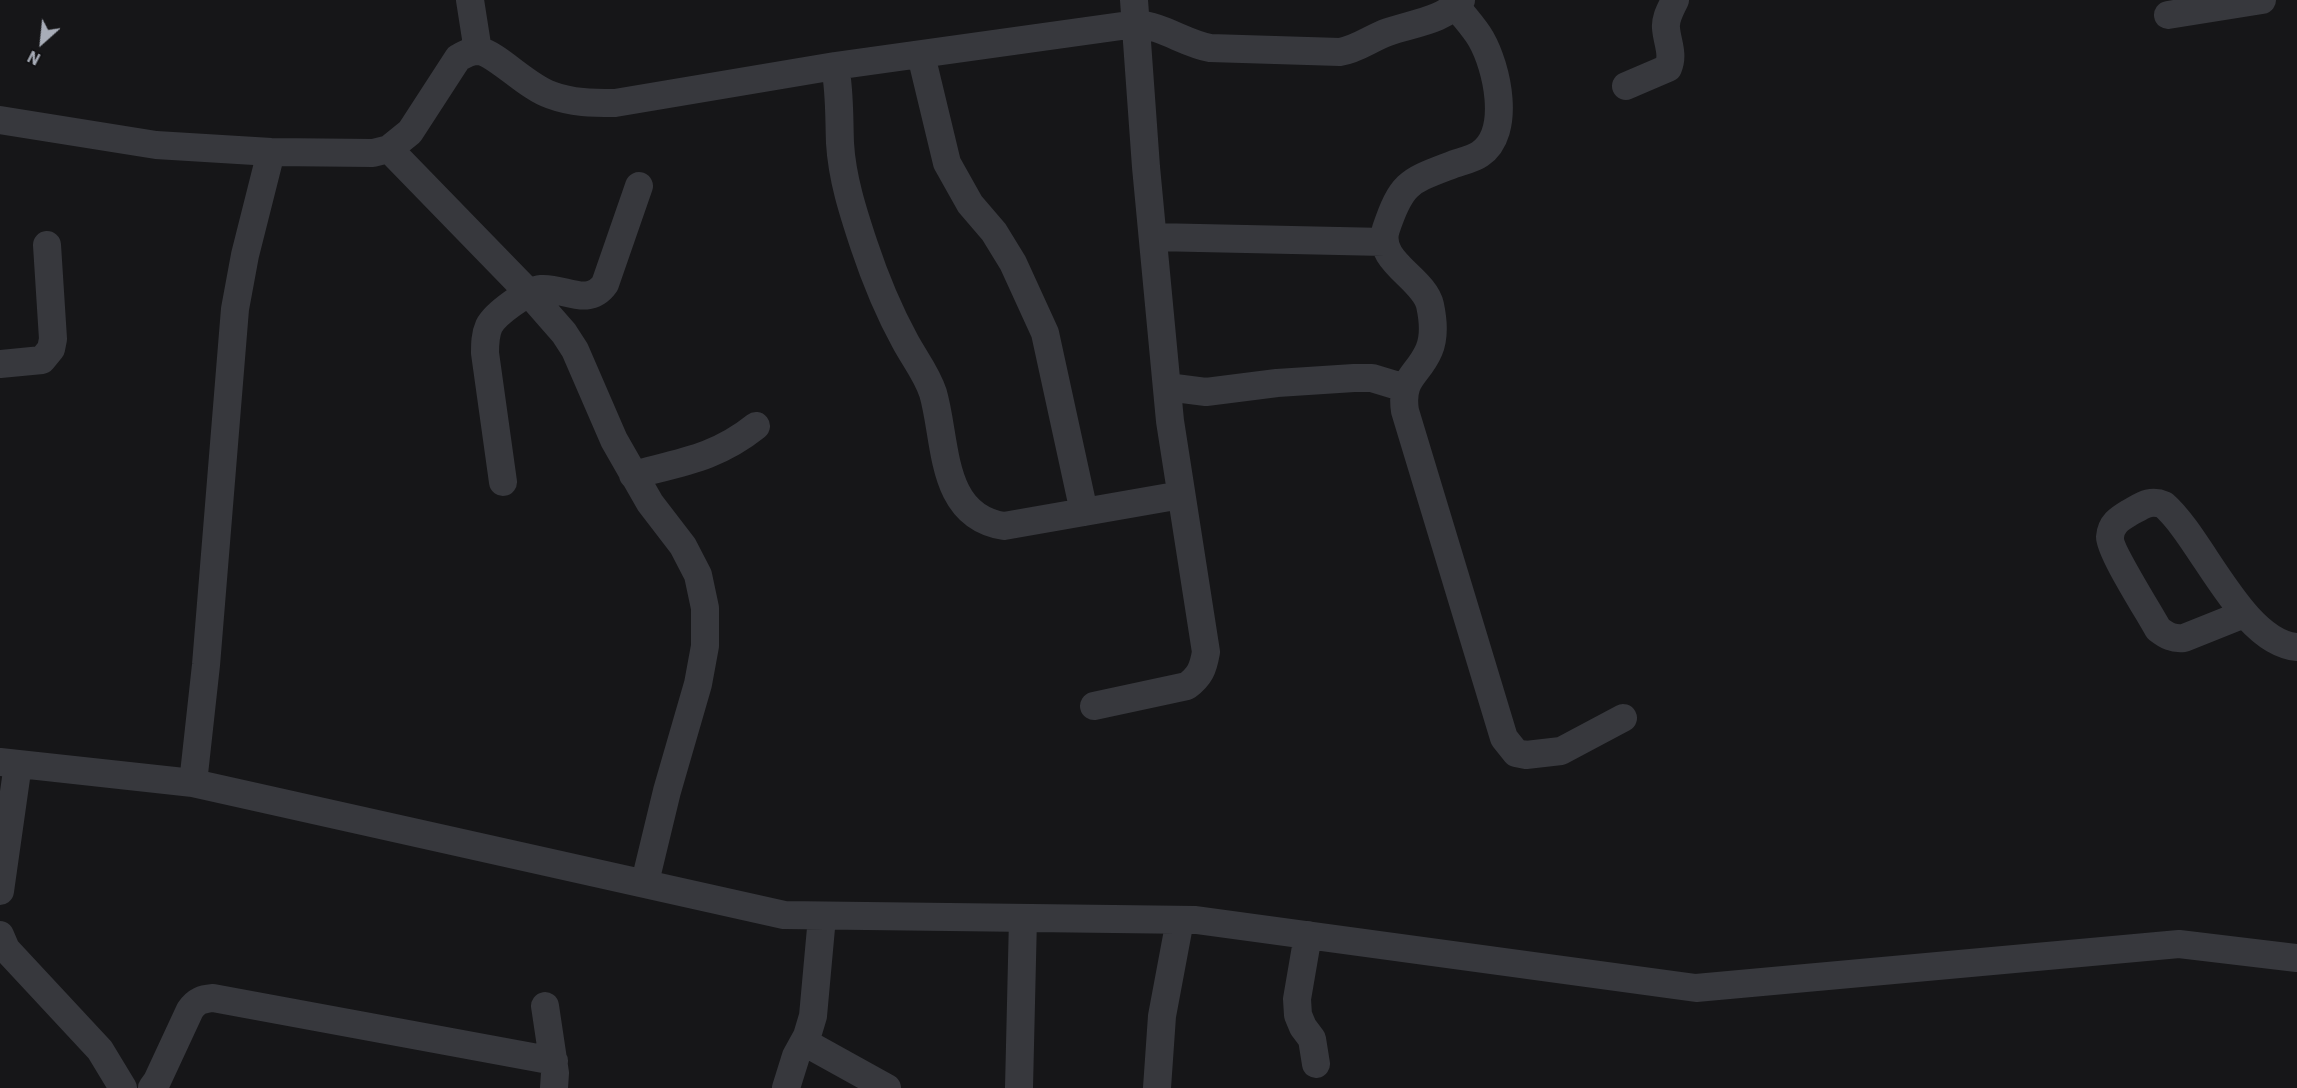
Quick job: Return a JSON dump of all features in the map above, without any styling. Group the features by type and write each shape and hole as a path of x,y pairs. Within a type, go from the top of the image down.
{"street":[{"path":"470,0 478,51"},
{"path":"1626,86 1668,68 1671,57 1666,28 1667,19 1675,0"},
{"path":"2168,15 2262,0"},
{"path":"0,120 156,145 271,152 372,153 389,149 410,132 458,58 468,52 478,51 488,54 523,81 549,95 583,103 615,104 835,66 921,55 1135,12 1157,27 1196,45 1210,48 1340,52 1354,49 1386,33 1437,18 1459,3 1481,40 1498,89 1499,115 1493,138 1478,155 1410,182 1399,198 1385,231 1385,242 1391,255 1424,291 1432,314 1433,332 1429,352 1404,388 1405,411 1504,738 1509,747 1516,753 1526,756 1561,752 1623,718"},
{"path":"1094,706 1187,686 1198,677 1203,669 1206,652 1181,495 1167,387 1135,12"},
{"path":"921,55 947,163 970,204 994,232 1013,263 1045,333 1084,512"},
{"path":"835,66 839,87 840,143 844,176 863,242 882,295 933,394 946,463 951,480 962,501 975,514 991,524 1004,526 1181,495"},
{"path":"389,149 552,317 575,350 614,440 633,475 650,503 683,546 698,575 705,608 705,646 698,684 667,791 645,882"},
{"path":"193,783 207,665 235,309 245,255 271,152"},
{"path":"503,482 485,341 490,325 498,315 529,293 544,288 581,296 590,296 600,291 605,284 639,186"},
{"path":"1153,237 1385,242"},
{"path":"0,364 42,360 51,348 53,339 47,245"},
{"path":"1167,387 1206,392 1277,383 1372,378 1404,388"},
{"path":"633,475 708,456 728,446 756,426"},
{"path":"2244,614 2184,638 2175,639 2166,635 2158,629 2110,544 2112,527 2117,520 2149,502 2164,505 2170,510 2244,614 2276,639 2297,647"},
{"path":"0,891 9,763 193,783 645,882 784,915 1180,920 1308,935 1696,988 2179,944 2297,958"},
{"path":"786,1088 796,1056 804,1042 813,1016 822,916"},
{"path":"1019,1088 1023,918"},
{"path":"1157,1088 1162,1016 1180,920"},
{"path":"0,935 6,949 100,1050 123,1088"},
{"path":"1308,935 1297,999 1298,1014 1303,1027 1312,1039 1316,1064"},
{"path":"152,1088 190,1010 202,999 213,998 554,1075 545,1006"},
{"path":"804,1042 887,1088"}]}
